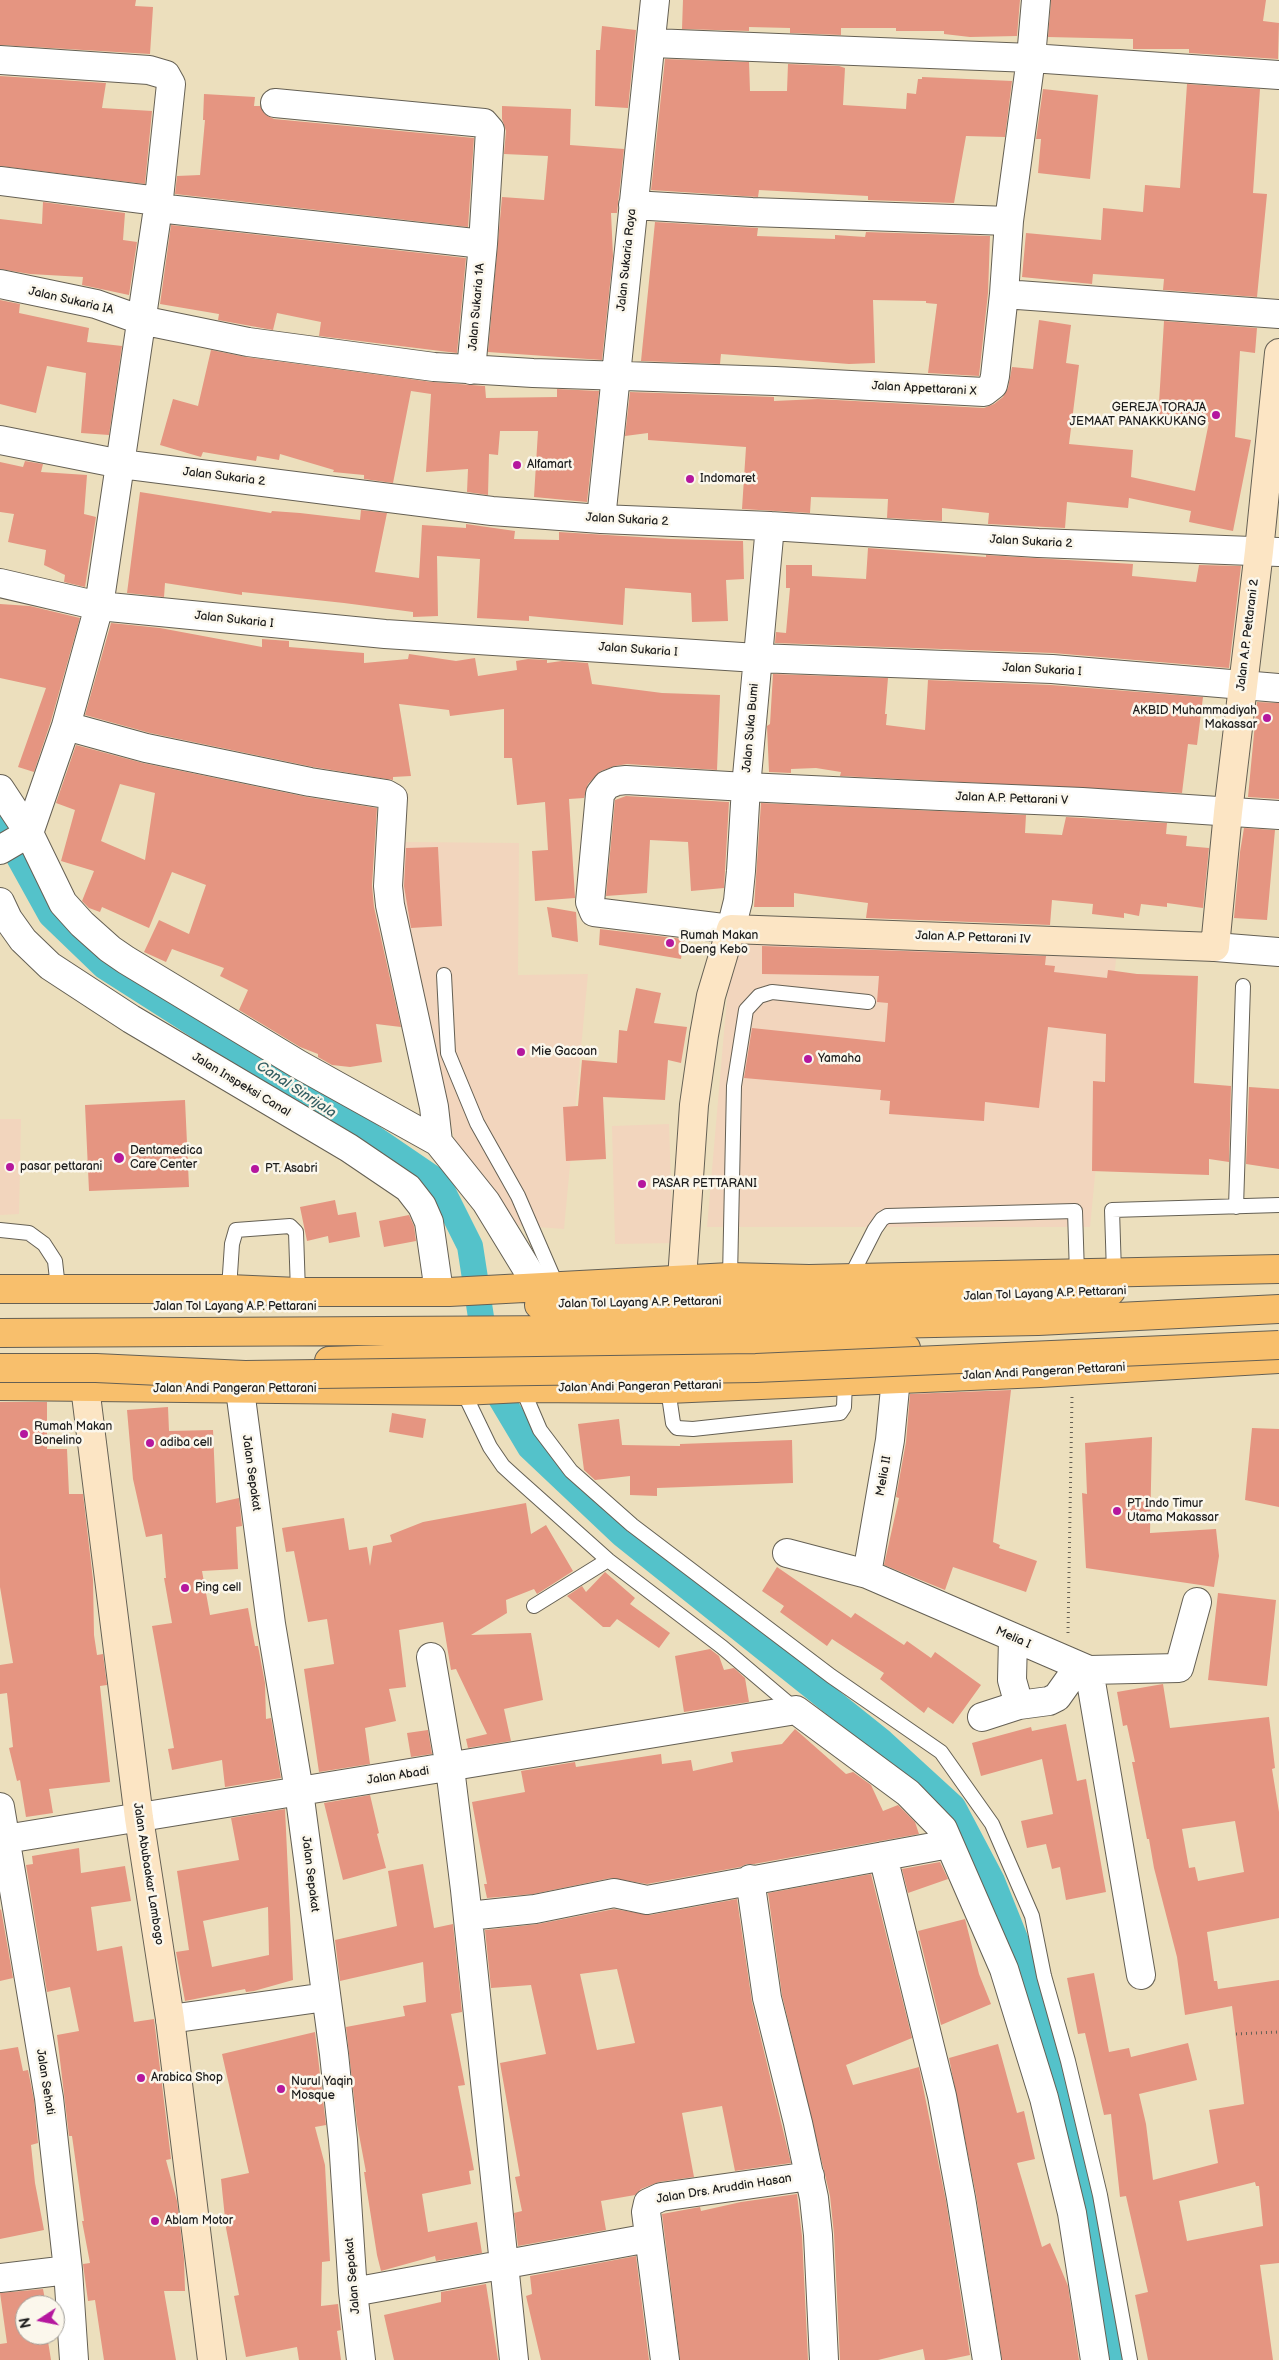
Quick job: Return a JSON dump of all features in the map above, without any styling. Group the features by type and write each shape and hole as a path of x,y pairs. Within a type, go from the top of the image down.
{"highway":[{"path":"0,1289 229,1289 298,1292 444,1292 730,1277 850,1278 1279,1269"},
{"name":"Jalan Tol Layang A.P. Pettarani","path":"0,1306 433,1307 1000,1296 1279,1284"},
{"name":"Jalan Tol Layang A.P. Pettarani","path":"0,1333 582,1330 1038,1321 1279,1309"},
{"name":"Jalan Andi Pangeran Pettarani","path":"0,1386 240,1390 275,1376 462,1356 892,1349 1279,1332"},
{"path":"0,1368 96,1368 245,1375 736,1368 1279,1345"},
{"name":"Jalan Andi Pangeran Pettarani","path":"0,1360 275,1376 466,1391 520,1388 668,1389 1072,1371 1279,1359"}],"street":[{"name":"Jalan Sukaria Raya","path":"600,519 614,375 652,43 655,0"},
{"name":"Jalan Appettarani X","path":"614,375 984,392 992,385 995,376 1004,294 1009,221 1031,58 1036,0"},
{"path":"652,43 1031,58 1279,75"},
{"path":"0,60 149,70 166,75 170,84 158,204 99,606 66,726 17,840"},
{"name":"Jalan Sukaria 1A","path":"275,104 484,123 490,130 483,244 471,370"},
{"path":"0,181 158,204 483,244"},
{"path":"633,205 752,212 1009,221"},
{"name":"Jalan Sukaria IA","path":"0,284 96,304 141,320 263,344 471,370 614,375"},
{"path":"1004,294 1279,314"},
{"name":"Jalan A.P. Pettarani 2","path":"1215,947 1242,686 1269,551 1279,353"},
{"name":"Jalan Sukaria 2","path":"0,440 121,464 433,505 600,519 770,526 1038,543 1269,551"},
{"name":"Jalan Suka Bumi","path":"731,929 738,901 741,871 756,658 770,526"},
{"name":"Jalan Sukaria I","path":"0,583 99,606 385,634 756,658 1052,669 1279,688"},
{"path":"66,726 146,748 310,782 386,794 393,798 388,886 390,905 434,1108 438,1142"},
{"name":"Jalan A.P. Pettarani V","path":"731,929 594,912 590,902 600,794 607,785 626,780 1082,802 1279,815"},
{"path":"0,789 17,840 72,914 110,949 298,1064 438,1142 486,1202 540,1287"},
{"name":"Jalan Inspeksi Canal","path":"0,902 8,919 23,940 50,966 131,1019 349,1148 408,1188 422,1206 429,1222 444,1292"},
{"path":"682,1280 694,1105 711,996 731,929"},
{"name":"Jalan A.P Pettarani IV","path":"731,929 1215,947"},
{"path":"1215,947 1279,952"},
{"path":"515,1355 520,1388"},
{"path":"462,1356 466,1391"},
{"name":"Melia II","path":"867,1574 890,1440 896,1378"},
{"name":"Jalan Abubaakar Lambogo","path":"85,1387 139,1818 170,2019 212,2360"},
{"name":"Jalan Sepakat","path":"240,1390 271,1624 299,1791 339,2098 353,2292 361,2360"},
{"name":"Melia I","path":"787,1553 867,1574 1079,1666 1179,1668 1197,1602"},
{"path":"1013,1638 1012,1675 1019,1705"},
{"path":"432,1657 450,1768 468,1916 514,2360"},
{"path":"982,1717 1019,1705 1050,1701 1058,1697 1079,1666"},
{"path":"1079,1666 1141,1975"},
{"path":"796,1710 908,1793 942,1829 949,1844 1004,1969 1044,2098 1072,2213 1095,2360"},
{"name":"Jalan Abadi","path":"3,1839 450,1768 796,1710"},
{"name":"Jalan Sehati","path":"0,1807 3,1839 49,2098 68,2270 74,2360"},
{"path":"468,1916 535,1909 614,1893 647,1900 949,1844"},
{"path":"883,1856 942,2096 961,2198 987,2360"},
{"path":"750,1880 768,2007 810,2176 818,2234 824,2360"},
{"path":"170,2019 326,1997"},
{"name":"Jalan Drs. Aruddin Hasan","path":"665,2360 649,2238 646,2207 648,2203 656,2198 810,2176"},
{"path":"353,2292 649,2238"},
{"path":"0,2278 68,2270"}],"lane":[{"path":"444,975 448,1053 477,1123 518,1196 540,1287"},
{"path":"1236,1207 1243,986"},
{"path":"730,1277 734,1086 746,1010 759,996 772,992 868,1002"},
{"path":"1114,1273 1112,1210 1279,1206"},
{"path":"850,1278 875,1229 882,1219 887,1216 1075,1211 1077,1274"},
{"path":"229,1289 233,1238 236,1230 290,1226 296,1232 298,1292"},
{"path":"0,1230 29,1233 44,1244 54,1261 58,1288"},
{"path":"668,1389 672,1423 677,1428 685,1429 840,1413 844,1407 844,1381"},
{"path":"520,1388 540,1430 571,1471 632,1525 824,1670 941,1752 992,1824 1032,1916 1044,1976 1068,2061 1100,2195 1130,2360"},
{"path":"466,1391 490,1447 503,1466 608,1560 722,1647 796,1710"},
{"path":"534,1606 608,1560"}],"path":[{"path":"1072,1371 1079,1666"},
{"path":"1236,2034 1279,2032"}],"shaded area":[{"path":"403,842 519,843 518,975 588,974 564,1229 511,1225 456,1146 401,908"},
{"path":"746,941 1117,949 1090,1227 707,1227 729,975"},
{"name":"pasar pettarani","path":"0,1119 21,1119 19,1214 0,1215"},
{"name":"PASAR PETTARANI","path":"669,1124 673,1243 615,1244 612,1126"}],"building":[{"path":"0,0 136,0 135,6 153,7 150,54 0,45"},
{"path":"683,0 1020,0 1017,36 970,37 944,34 944,31 896,31 896,28 841,28 841,35 790,33 790,28 749,27 749,31 682,29"},
{"path":"1051,0 1266,0 1263,21 1279,23 1278,59 1189,53 1189,49 1133,49 1133,39 1048,37"},
{"path":"602,26 636,30 628,108 595,106 596,50 600,50"},
{"path":"665,59 749,62 750,91 787,91 788,64 839,66 845,68 843,105 906,109 907,93 916,94 918,79 922,79 922,77 1012,81 1005,137 966,136 954,203 868,200 868,196 759,190 758,197 651,190"},
{"path":"0,76 106,83 102,108 152,111 145,184 0,166"},
{"path":"1187,84 1260,89 1253,193 1267,194 1257,297 1163,290 1164,279 1093,274 1092,284 1022,277 1026,233 1101,240 1103,208 1143,212 1145,185 1180,188"},
{"path":"1043,89 1098,95 1090,179 1038,173 1041,139 1036,139"},
{"path":"204,94 255,97 254,106 260,106 266,115 274,119 474,138 468,227 175,194 177,176 200,175 205,120 203,120"},
{"path":"502,106 571,109 570,145 624,149 617,213 611,213 613,256 602,360 488,352 502,197 544,200 548,156 504,154 506,131 502,119"},
{"path":"43,202 125,213 123,240 137,242 129,295 82,285 83,277 30,274 0,269 0,219 42,224"},
{"path":"655,222 758,228 757,236 835,239 835,235 865,237 866,232 990,236 988,293 979,376 928,373 937,304 926,303 926,301 873,300 875,363 849,364 721,354 720,364 641,361"},
{"path":"171,225 466,258 457,353 319,336 321,322 277,313 273,330 218,320 219,314 160,304"},
{"path":"0,300 20,304 19,313 89,328 87,342 122,346 109,435 81,433 86,373 47,366 36,413 0,404"},
{"path":"1039,320 1071,325 1066,363 1079,365 1069,444 1133,450 1131,477 1195,491 1209,422 1158,419 1164,321 1257,328 1255,353 1240,351 1235,437 1251,440 1233,531 1189,522 1191,511 1129,498 1128,508 1067,502 1065,528 988,524 989,513 942,508 942,521 887,518 888,499 811,497 810,513 742,509 746,447 648,440 648,433 625,436 630,392 774,397 774,401 818,399 984,408 994,404 1003,397 1008,388 1012,367 1033,369"},
{"path":"211,350 246,357 432,382 485,386 486,398 557,397 557,389 599,391 587,502 534,497 538,431 500,431 498,455 489,454 488,495 467,492 468,469 426,472 431,394 411,391 393,483 364,479 364,475 333,472 334,470 280,454 279,460 257,456 256,461 203,452 201,457 160,445 173,399 198,406"},
{"path":"25,461 43,464 41,472 87,475 84,514 96,517 85,587 64,582 65,575 44,565 46,550 8,542 14,514 0,512 0,462 23,467"},
{"path":"140,492 271,513 272,511 300,513 360,520 361,510 387,513 375,572 419,578 422,525 466,528 466,524 515,531 514,539 559,540 559,532 671,539 743,541 744,579 726,580 728,621 692,622 691,593 625,588 623,625 529,616 529,621 477,618 480,559 437,556 438,616 413,617 413,612 242,592 242,595 165,583 164,597 127,593"},
{"path":"868,548 986,557 986,555 1133,564 1132,576 1196,582 1199,565 1241,566 1229,668 1053,653 775,643 776,632 786,633 790,588 786,588 786,565 812,565 812,576 866,579"},
{"path":"0,604 30,606 80,618 51,721 34,772 18,767 46,688 0,678"},
{"path":"111,623 160,628 262,647 262,639 289,641 289,647 364,653 364,663 408,659 409,654 456,661 475,658 478,676 517,670 516,661 528,659 547,660 547,663 562,661 588,663 592,684 662,693 720,695 717,770 627,764 601,771 588,784 584,798 569,799 575,898 535,901 532,851 548,850 545,802 517,805 512,758 504,758 504,709 450,716 449,710 399,704 411,776 393,777 393,780 313,767 150,733 85,715"},
{"path":"773,674 888,678 886,725 925,730 928,680 1051,685 1203,697 1197,745 1188,744 1182,793 840,776 841,772 816,768 791,769 791,773 769,772 767,726 770,724"},
{"path":"1257,702 1279,703 1279,799 1248,797"},
{"path":"76,745 143,763 307,797 377,808 372,885 374,907 401,1027 376,1024 382,1062 350,1067 332,1065 318,1057 318,1054 300,1047 239,1010 248,990 220,976 224,968 172,949 166,962 144,952 159,920 189,934 206,885 172,872 149,928 102,907 100,912 89,908 82,901 94,871 61,861 75,810 56,803","holes":["120,784 155,793 145,860 101,841"]},
{"path":"626,796 729,802 724,888 691,891 688,842 650,840 647,893 606,896 615,800"},
{"path":"761,803 1026,815 1025,833 1062,835 1066,817 1167,823 1166,834 1187,836 1186,846 1209,848 1203,908 1167,903 1167,907 1141,904 1139,916 1124,913 1124,918 1092,914 1093,904 1052,900 1050,925 866,918 868,903 794,893 794,907 754,907"},
{"path":"1244,828 1275,830 1267,920 1234,918"},
{"path":"438,847 442,926 411,928 404,886 406,848"},
{"path":"547,907 576,912 578,942 552,937"},
{"path":"600,929 684,939 681,959 599,945"},
{"path":"762,946 1046,956 1045,965 1055,966 1054,972 1107,978 1108,970 1137,974 1198,976 1194,1083 1231,1086 1229,1162 1209,1159 1209,1175 1092,1171 1093,1081 1105,1082 1106,1034 1048,1027 1039,1108 985,1102 984,1121 889,1114 890,1101 880,1100 881,1090 744,1078 752,1028 885,1042 888,1003 877,1002 879,976 762,974"},
{"path":"636,988 661,993 654,1023 687,1027 681,1063 668,1060 665,1100 603,1097 606,1159 566,1161 563,1107 578,1106 582,1060 617,1063 619,1030 627,1031"},
{"path":"1249,1087 1279,1089 1279,1169 1246,1164"},
{"path":"185,1100 189,1187 89,1191 85,1105"},
{"path":"335,1200 338,1215 356,1212 360,1237 329,1243 328,1236 307,1241 300,1207"},
{"path":"409,1215 414,1226 416,1241 384,1247 379,1221"},
{"path":"1011,1390 993,1542 1000,1545 999,1548 1037,1561 1026,1592 953,1567 945,1590 884,1565 899,1498 896,1497 906,1442 910,1394"},
{"path":"0,1402 47,1402 47,1449 67,1449 69,1494 83,1494 93,1580 94,1635 97,1655 103,1654 107,1685 100,1686 110,1782 49,1789 53,1813 26,1817 20,1780 17,1781 9,1748 13,1747 7,1693 0,1694 0,1665 13,1663 0,1587"},
{"path":"168,1407 169,1431 213,1430 216,1503 239,1498 242,1526 236,1527 238,1569 202,1571 210,1615 248,1608 255,1646 258,1646 265,1683 266,1719 271,1718 281,1778 225,1787 222,1760 172,1770 168,1749 174,1748 152,1626 172,1623 164,1578 166,1578 162,1534 146,1537 133,1479 127,1410"},
{"path":"392,1413 426,1419 423,1438 389,1432"},
{"path":"619,1419 622,1445 680,1446 680,1444 792,1440 793,1483 657,1488 657,1496 630,1495 630,1476 595,1480 584,1470 578,1424"},
{"path":"1252,1428 1279,1429 1279,1507 1245,1500"},
{"name":"PT Indo Timur Utama Makassar","path":"1152,1437 1150,1533 1216,1529 1219,1556 1214,1587 1086,1568 1082,1493 1087,1494 1085,1443"},
{"path":"526,1503 531,1534 546,1525 573,1571 537,1594 534,1589 506,1600 507,1613 471,1635 531,1633 543,1700 504,1709 511,1741 468,1748 466,1739 487,1734 456,1669 451,1670 443,1622 399,1630 406,1687 389,1689 396,1721 365,1728 370,1764 319,1772 304,1669 334,1664 327,1619 308,1622 294,1551 286,1552 282,1528 344,1518 349,1550 367,1547 370,1566 373,1546 392,1542 390,1535 423,1522"},
{"path":"777,1567 851,1618 855,1613 904,1645 907,1641 931,1658 935,1652 981,1685 953,1724 928,1707 924,1713 880,1679 884,1673 832,1639 827,1646 780,1612 784,1606 762,1591"},
{"path":"605,1572 635,1598 630,1604 670,1633 659,1648 617,1619 610,1627 603,1627 567,1596 582,1586 586,1592"},
{"path":"1218,1593 1276,1600 1267,1686 1208,1680"},
{"path":"710,1649 719,1656 724,1670 734,1668 745,1678 749,1702 684,1712 675,1656"},
{"path":"1163,1684 1170,1728 1269,1717 1275,1768 1272,1769 1279,1812 1279,1918 1207,1932 1214,1981 1217,1981 1218,1989 1279,1980 1279,2263 1260,2265 1273,2360 1148,2360 1135,2295 1148,2292 1126,2196 1120,2197 1111,2114 1104,2115 1085,2033 1078,2034 1067,1978 1094,1973 1109,2052 1129,2048 1131,2057 1188,2043 1197,2080 1139,2094 1146,2124 1153,2180 1218,2163 1209,2110 1244,2104 1232,2006 1185,2015 1177,1957 1154,1868 1149,1839 1147,1839 1132,1762 1135,1762 1127,1725 1123,1726 1117,1692","holes":["1235,1821 1244,1872 1198,1881 1195,1867 1189,1868 1182,1829","1255,2182 1256,2186 1259,2186 1263,2226 1187,2241 1179,2201"]},
{"path":"1066,1724 1077,1781 1086,1779 1106,1892 1066,1900 1060,1867 1052,1869 1046,1844 1027,1848 1021,1821 1053,1814 1042,1759 981,1776 972,1743 1031,1727 1032,1731"},
{"path":"795,1729 846,1774 853,1772 871,1785 883,1811 898,1805 915,1822 919,1834 747,1864 740,1867 647,1884 611,1878 533,1894 487,1898 484,1884 487,1884 472,1802 525,1792 521,1771 575,1762 576,1767 661,1754 662,1764 691,1760 693,1771 733,1762 731,1752 782,1744"},
{"path":"428,1730 432,1754 411,1757 407,1733"},
{"path":"370,1795 379,1833 377,1834 386,1868 343,1880 324,1803"},
{"path":"285,1809 293,1980 254,1991 246,1992 245,1989 185,2001 176,1952 189,1950 177,1871 239,1860 231,1818","holes":["268,1907 269,1955 212,1967 203,1921"]},
{"path":"79,1848 81,1873 125,1866 131,1901 91,1907 97,1951 122,1946 134,2022 154,2019 171,2159 166,2160 177,2201 184,2259 185,2291 164,2291 176,2360 104,2360 95,2300 88,2301 83,2264 90,2263 82,2221 84,2221 72,2136 69,2136 57,2035 79,2031 70,1987 47,1992 26,1865 33,1864 32,1856"},
{"path":"940,1862 948,1879 908,1893 902,1869"},
{"path":"423,1864 434,1928 453,1924 462,2012 451,2014 465,2085 458,2086 474,2170 469,2171 471,2184 422,2194 428,2232 477,2222 482,2253 436,2261 435,2256 381,2271 357,2124 346,2027 405,2016 403,2006 426,2002 423,1962 340,1981 335,1940 397,1926 388,1871"},
{"path":"871,1874 912,2038 846,2065 853,2085 919,2067 946,2201 970,2355 946,2360 925,2360 923,2349 878,2360 840,2360 834,2234 830,2196 782,1995 768,1893"},
{"path":"737,1899 752,2002 791,2163 735,2171 722,2106 682,2113 694,2177 659,2182 641,2189 635,2195 601,2201 606,2230 518,2246 514,2213 522,2211 515,2177 520,2176 500,2063 546,2054 531,1985 491,1988 485,1930 538,1924 614,1909 650,1915","holes":["617,1969 635,2043 597,2050 580,1974"]},
{"path":"0,1910 13,1978 0,1981"},
{"path":"965,1919 979,1974 991,2004 941,2025 918,1931"},
{"path":"315,2032 326,2125 315,2127 325,2165 330,2261 322,2262 321,2306 338,2304 341,2330 337,2331 341,2360 299,2360 297,2347 246,2357 234,2296 239,2295 226,2228 221,2179 249,2173 222,2054"},
{"path":"998,2044 1017,2113 1024,2111 1035,2159 1017,2163 1042,2247 1050,2243 1068,2286 1079,2360 1002,2360 976,2195 949,2058"},
{"path":"18,2047 23,2071 28,2070 34,2100 38,2143 31,2145 35,2183 44,2230 0,2239 0,2050"},
{"path":"797,2194 802,2236 808,2360 680,2360 662,2214 700,2207 701,2211 741,2202"},
{"path":"636,2256 649,2360 541,2360 526,2296 532,2294 530,2276"},
{"path":"486,2284 498,2360 394,2360 384,2315 441,2302 441,2292"},
{"path":"43,2289 44,2295 15,2295 15,2345 49,2345 51,2360 0,2360 0,2344 7,2343 0,2293"}],"waterway":[{"name":"Canal Sinrijala","path":"0,823 51,915 104,966 369,1135 438,1182 470,1246 489,1369 496,1390 530,1447 622,1534 882,1742 953,1807 992,1881 1034,1986 1085,2179 1100,2282 1117,2360"}],"place":[{"name":"GEREJA TORAJA JEMAAT PANAKKUKANG","path":"1216,415"},
{"name":"Alfamart","path":"517,465"},
{"name":"Indomaret","path":"690,479"},
{"name":"AKBID Muhammadiyah Makassar","path":"1267,718"},
{"name":"Rumah Makan Daeng Kebo","path":"670,943"},
{"name":"Mie Gacoan","path":"521,1052"},
{"name":"Yamaha","path":"808,1059"},
{"name":"Dentamedica Care Center","path":"119,1158"},
{"name":"pasar pettarani","path":"10,1167"},
{"name":"PT. Asabri","path":"255,1169"},
{"name":"PASAR PETTARANI","path":"642,1184"},
{"name":"Rumah Makan Bonelino","path":"24,1434"},
{"name":"adiba cell","path":"150,1443"},
{"name":"PT Indo Timur Utama Makassar","path":"1117,1511"},
{"name":"Ping cell","path":"185,1588"},
{"name":"Arabica Shop","path":"141,2078"},
{"name":"Nurul Yaqin Mosque","path":"281,2089"},
{"name":"Ablam Motor","path":"155,2221"}]}
